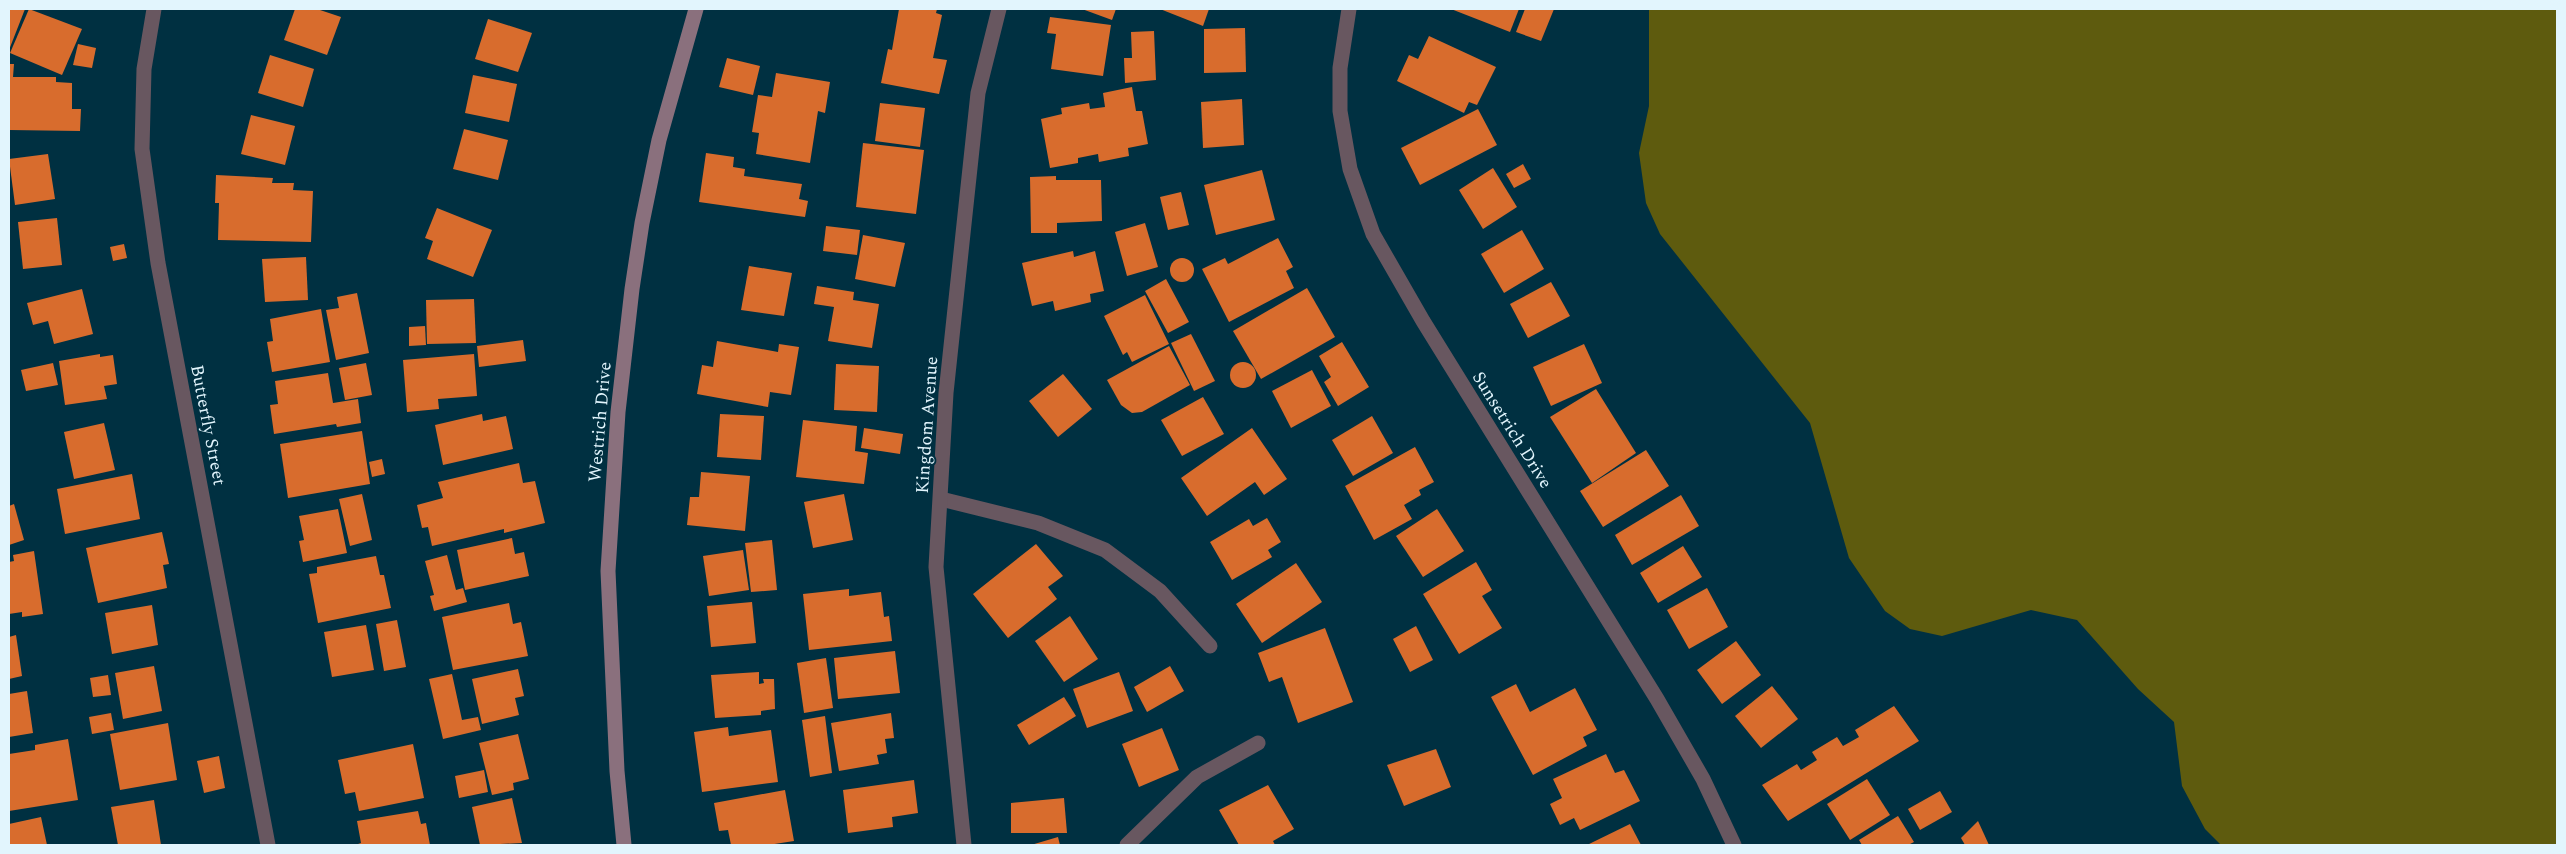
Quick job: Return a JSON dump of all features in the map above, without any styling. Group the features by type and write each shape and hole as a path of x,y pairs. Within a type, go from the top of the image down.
{"street":[{"name":"Butterfly Street","path":"154,9 144,69 142,149 158,263 268,845"},
{"name":"Westrich Drive","path":"624,845 617,771 608,571 618,412 632,289 642,223 659,140 696,9"},
{"name":"Kingdom Avenue","path":"964,845 936,567 946,393 978,93 999,9"},
{"name":"Sunsetrich Drive","path":"1349,9 1340,68 1340,111 1350,169 1373,234 1423,321 1657,699 1702,779 1734,845"},
{"path":"941,499 1038,523 1105,550 1160,590 1210,646"},
{"path":"1127,845 1198,778 1258,743"}],"shaded area":[{"path":"1649,9 2557,9 2557,845 2221,845 2205,829 2182,786 2174,722 2138,689 2077,620 2031,610 1942,636 1910,629 1885,611 1849,558 1810,423 1660,234 1646,203 1639,153 1649,106"}],"building":[{"path":"9,9 25,9 9,50"},
{"path":"29,9 82,29 62,75 10,53"},
{"path":"295,9 317,9 341,17 327,55 284,40"},
{"path":"899,9 937,9 936,13 942,15 933,58 947,60 939,94 881,83 888,49 892,50"},
{"path":"1082,9 1116,9 1112,20"},
{"path":"1160,9 1209,9 1203,26"},
{"path":"1451,9 1519,9 1510,32"},
{"path":"1525,9 1554,9 1541,41 1516,32"},
{"path":"1050,17 1111,25 1103,76 1051,69 1056,34 1047,33"},
{"path":"488,19 532,33 518,72 475,59"},
{"path":"1245,28 1246,72 1204,73 1204,29"},
{"path":"1154,31 1156,80 1125,83 1124,58 1132,58 1131,32"},
{"path":"1429,36 1496,67 1477,105 1469,102 1464,113 1397,81 1409,55 1418,59"},
{"path":"78,44 96,48 92,68 73,65"},
{"path":"270,55 314,69 303,107 258,93"},
{"path":"727,58 760,66 753,95 719,87"},
{"path":"9,64 14,64 13,77 56,77 56,82 72,83 72,109 81,109 80,131 9,130"},
{"path":"776,73 830,82 825,113 818,111 810,163 756,154 759,133 752,132 758,95 772,97"},
{"path":"473,75 517,84 509,122 465,113"},
{"path":"1132,87 1136,111 1142,111 1148,144 1128,148 1129,156 1099,162 1098,154 1078,158 1078,163 1050,168 1041,119 1062,114 1061,108 1089,103 1090,109 1105,107 1103,93"},
{"path":"1242,99 1244,145 1203,148 1201,102"},
{"path":"880,103 925,108 920,147 875,141"},
{"path":"1478,109 1497,145 1420,185 1401,148"},
{"path":"251,115 295,126 285,165 241,154"},
{"path":"464,129 508,140 498,180 453,169"},
{"path":"863,143 924,150 916,214 856,207"},
{"path":"706,153 734,157 733,167 745,169 744,176 802,184 799,199 808,201 805,217 699,202"},
{"path":"48,154 55,199 15,205 9,159"},
{"path":"1523,164 1531,179 1514,188 1506,174"},
{"path":"1493,168 1517,207 1483,229 1459,190"},
{"path":"1262,170 1275,220 1216,235 1204,185"},
{"path":"216,175 273,178 272,183 294,183 293,190 313,191 311,242 218,240 219,203 215,203"},
{"path":"1056,176 1056,180 1101,180 1102,221 1057,223 1057,233 1031,233 1030,177"},
{"path":"1181,192 1189,225 1168,230 1160,197"},
{"path":"437,208 492,230 473,277 427,259 433,241 425,238"},
{"path":"57,218 62,265 23,269 18,222"},
{"path":"1145,223 1158,267 1127,276 1115,232"},
{"path":"826,226 860,230 857,255 823,251"},
{"path":"1522,230 1544,269 1504,293 1481,254"},
{"path":"863,235 905,243 895,287 855,279"},
{"path":"1278,238 1293,267 1286,271 1294,288 1229,322 1202,269 1225,258 1228,264"},
{"path":"124,244 127,258 113,261 110,247"},
{"path":"1073,251 1074,257 1095,251 1104,291 1090,294 1091,302 1055,311 1053,301 1032,306 1022,263"},
{"path":"306,257 308,300 265,302 262,259"},
{"path":"1182,258 1187,259 1193,265 1193,275 1187,281 1182,282 1177,281 1171,275 1170,270 1171,265 1177,259"},
{"path":"749,266 792,273 784,316 741,310"},
{"path":"1166,279 1189,322 1168,333 1145,291"},
{"path":"1551,282 1570,316 1528,338 1510,304"},
{"path":"817,286 854,292 853,300 879,304 872,348 828,341 834,307 814,304"},
{"path":"1307,288 1335,337 1261,379 1233,331"},
{"path":"82,289 93,334 54,344 48,321 33,325 27,303"},
{"path":"357,293 369,353 336,360 326,310 339,308 337,297"},
{"path":"1145,295 1169,344 1132,362 1127,352 1123,355 1104,316"},
{"path":"474,299 476,343 427,344 426,300"},
{"path":"321,309 330,362 272,372 267,342 273,341 270,319"},
{"path":"425,326 426,345 409,346 409,327"},
{"path":"1191,334 1215,381 1194,391 1171,343"},
{"path":"523,340 526,361 479,367 477,346"},
{"path":"717,341 778,352 779,344 799,347 791,395 770,392 768,407 697,394 702,365 713,367"},
{"path":"1342,342 1369,387 1338,406 1324,382 1331,377 1319,356"},
{"path":"1584,344 1602,383 1551,406 1533,367"},
{"path":"1169,346 1190,385 1142,412 1132,413 1121,405 1107,380"},
{"path":"100,354 100,357 113,355 117,384 104,386 107,399 65,405 59,361"},
{"path":"474,354 477,396 438,399 439,409 407,412 403,360"},
{"path":"1243,362 1252,366 1256,375 1252,384 1243,388 1234,384 1230,375 1234,366"},
{"path":"53,363 58,385 26,391 21,370"},
{"path":"366,363 372,395 345,400 339,368"},
{"path":"836,364 879,366 877,412 834,410"},
{"path":"1312,370 1331,406 1291,428 1272,391"},
{"path":"328,373 333,403 358,399 361,423 337,427 336,424 274,434 270,405 278,404 275,381"},
{"path":"1063,374 1092,409 1058,437 1029,401"},
{"path":"1596,389 1636,453 1592,483 1550,417"},
{"path":"1203,397 1224,434 1182,456 1161,420"},
{"path":"482,414 483,421 506,416 513,449 443,465 435,425"},
{"path":"720,414 764,416 761,460 717,457"},
{"path":"1372,416 1393,453 1353,476 1332,440"},
{"path":"803,420 857,426 855,451 868,453 864,484 796,477"},
{"path":"104,423 115,470 74,479 64,432"},
{"path":"864,428 903,434 900,454 861,448"},
{"path":"1252,428 1287,479 1264,495 1255,482 1207,516 1181,478"},
{"path":"362,431 370,484 288,498 280,444"},
{"path":"1415,447 1434,482 1419,490 1421,495 1404,505 1412,519 1374,540 1345,486"},
{"path":"1646,450 1669,486 1603,527 1580,491"},
{"path":"382,459 385,474 372,477 369,462"},
{"path":"519,463 523,483 535,481 545,523 504,533 504,529 432,546 428,527 422,528 417,505 443,498 438,482"},
{"path":"701,472 750,476 745,531 687,525 690,497 699,497"},
{"path":"132,474 140,519 65,534 57,489"},
{"path":"362,494 372,540 350,546 339,499"},
{"path":"844,494 853,540 813,548 804,502"},
{"path":"1681,495 1699,526 1632,565 1615,535"},
{"path":"14,504 24,540 9,545 9,506"},
{"path":"338,509 347,553 303,562 299,541 304,540 299,516"},
{"path":"1437,509 1464,551 1423,577 1396,536"},
{"path":"1267,518 1281,542 1268,550 1272,557 1232,580 1210,542 1249,519 1253,526"},
{"path":"162,532 169,564 163,565 167,588 98,603 86,548"},
{"path":"512,538 515,554 524,552 529,576 465,590 457,550"},
{"path":"772,540 777,590 751,592 745,543"},
{"path":"1036,544 1063,576 1048,587 1057,599 1008,638 973,594"},
{"path":"1683,546 1702,577 1658,603 1640,573"},
{"path":"743,550 749,590 709,596 703,556"},
{"path":"34,551 43,614 22,617 22,612 9,614 9,562 14,561 13,555"},
{"path":"447,555 456,590 463,588 467,602 434,611 430,596 434,595 425,561"},
{"path":"376,556 380,575 384,575 391,608 318,623 309,574 317,573 317,567"},
{"path":"1476,562 1492,590 1482,596 1502,628 1459,654 1423,594"},
{"path":"1296,563 1322,602 1262,643 1236,604"},
{"path":"1707,588 1728,627 1689,649 1667,610"},
{"path":"849,589 849,596 881,592 884,617 889,616 892,641 809,650 803,594"},
{"path":"752,602 756,643 711,647 707,606"},
{"path":"509,603 513,624 521,622 528,656 453,670 442,617"},
{"path":"152,605 158,645 112,654 105,613"},
{"path":"1070,616 1098,659 1064,682 1035,641"},
{"path":"397,620 406,667 384,671 376,624"},
{"path":"366,625 374,670 332,677 324,632"},
{"path":"1416,626 1433,660 1410,672 1393,639"},
{"path":"1325,628 1353,702 1298,723 1282,677 1269,682 1258,653"},
{"path":"16,635 22,676 9,679 9,637"},
{"path":"1736,641 1761,675 1722,704 1697,670"},
{"path":"895,651 900,693 838,699 834,658"},
{"path":"826,658 833,708 804,713 797,663"},
{"path":"154,666 162,711 123,719 115,673"},
{"path":"1170,666 1184,691 1147,712 1134,687"},
{"path":"518,669 524,696 515,698 519,715 482,724 472,679"},
{"path":"759,672 759,684 764,683 763,679 774,679 775,709 761,711 761,715 715,718 711,675"},
{"path":"1119,672 1133,711 1087,728 1073,689"},
{"path":"452,674 462,720 478,717 481,730 443,739 429,679"},
{"path":"108,675 111,695 93,697 90,678"},
{"path":"1516,684 1530,712 1575,688 1597,730 1583,737 1587,746 1533,775 1491,697"},
{"path":"1772,686 1798,719 1761,748 1735,716"},
{"path":"27,691 33,733 9,737 9,694"},
{"path":"1064,697 1076,716 1029,745 1017,725"},
{"path":"1894,706 1919,741 1788,821 1762,785 1797,764 1801,770 1817,760 1812,752 1837,737 1843,746 1859,737 1855,730"},
{"path":"111,713 114,730 92,734 89,717"},
{"path":"891,713 894,738 885,739 887,753 877,755 879,764 839,771 831,723"},
{"path":"825,716 832,773 810,777 802,720"},
{"path":"168,723 177,780 120,790 110,734"},
{"path":"728,727 729,736 771,730 778,782 702,792 694,732"},
{"path":"1162,728 1179,770 1139,787 1122,744"},
{"path":"518,734 529,779 513,783 514,790 492,795 479,743"},
{"path":"68,739 78,800 9,811 9,754 35,750 35,745"},
{"path":"413,744 424,798 359,811 355,792 345,794 338,760"},
{"path":"1436,749 1451,787 1404,806 1387,765"},
{"path":"1606,754 1615,773 1624,770 1640,801 1580,830 1574,818 1560,825 1550,804 1562,798 1553,779"},
{"path":"219,756 225,788 204,793 197,761"},
{"path":"484,770 488,792 459,798 455,776"},
{"path":"1867,779 1890,815 1850,840 1827,804"},
{"path":"914,780 918,813 892,817 893,827 848,833 843,790"},
{"path":"1268,785 1294,829 1273,841 1275,845 1239,845 1219,810"},
{"path":"785,790 794,841 768,845 731,845 728,830 719,831 714,803"},
{"path":"1940,791 1952,812 1920,830 1908,809"},
{"path":"512,798 522,843 480,845 472,807"},
{"path":"1064,798 1067,833 1011,833 1011,803"},
{"path":"154,800 161,845 118,845 111,807"},
{"path":"418,811 421,824 426,823 430,845 355,845 361,843 357,821"},
{"path":"1898,816 1914,842 1908,845 1862,845 1859,840"},
{"path":"41,817 47,845 9,845 9,824"},
{"path":"1978,821 1989,845 1965,845 1961,838"},
{"path":"1630,824 1641,845 1587,845"},
{"path":"1058,837 1060,845 1031,845"}]}
